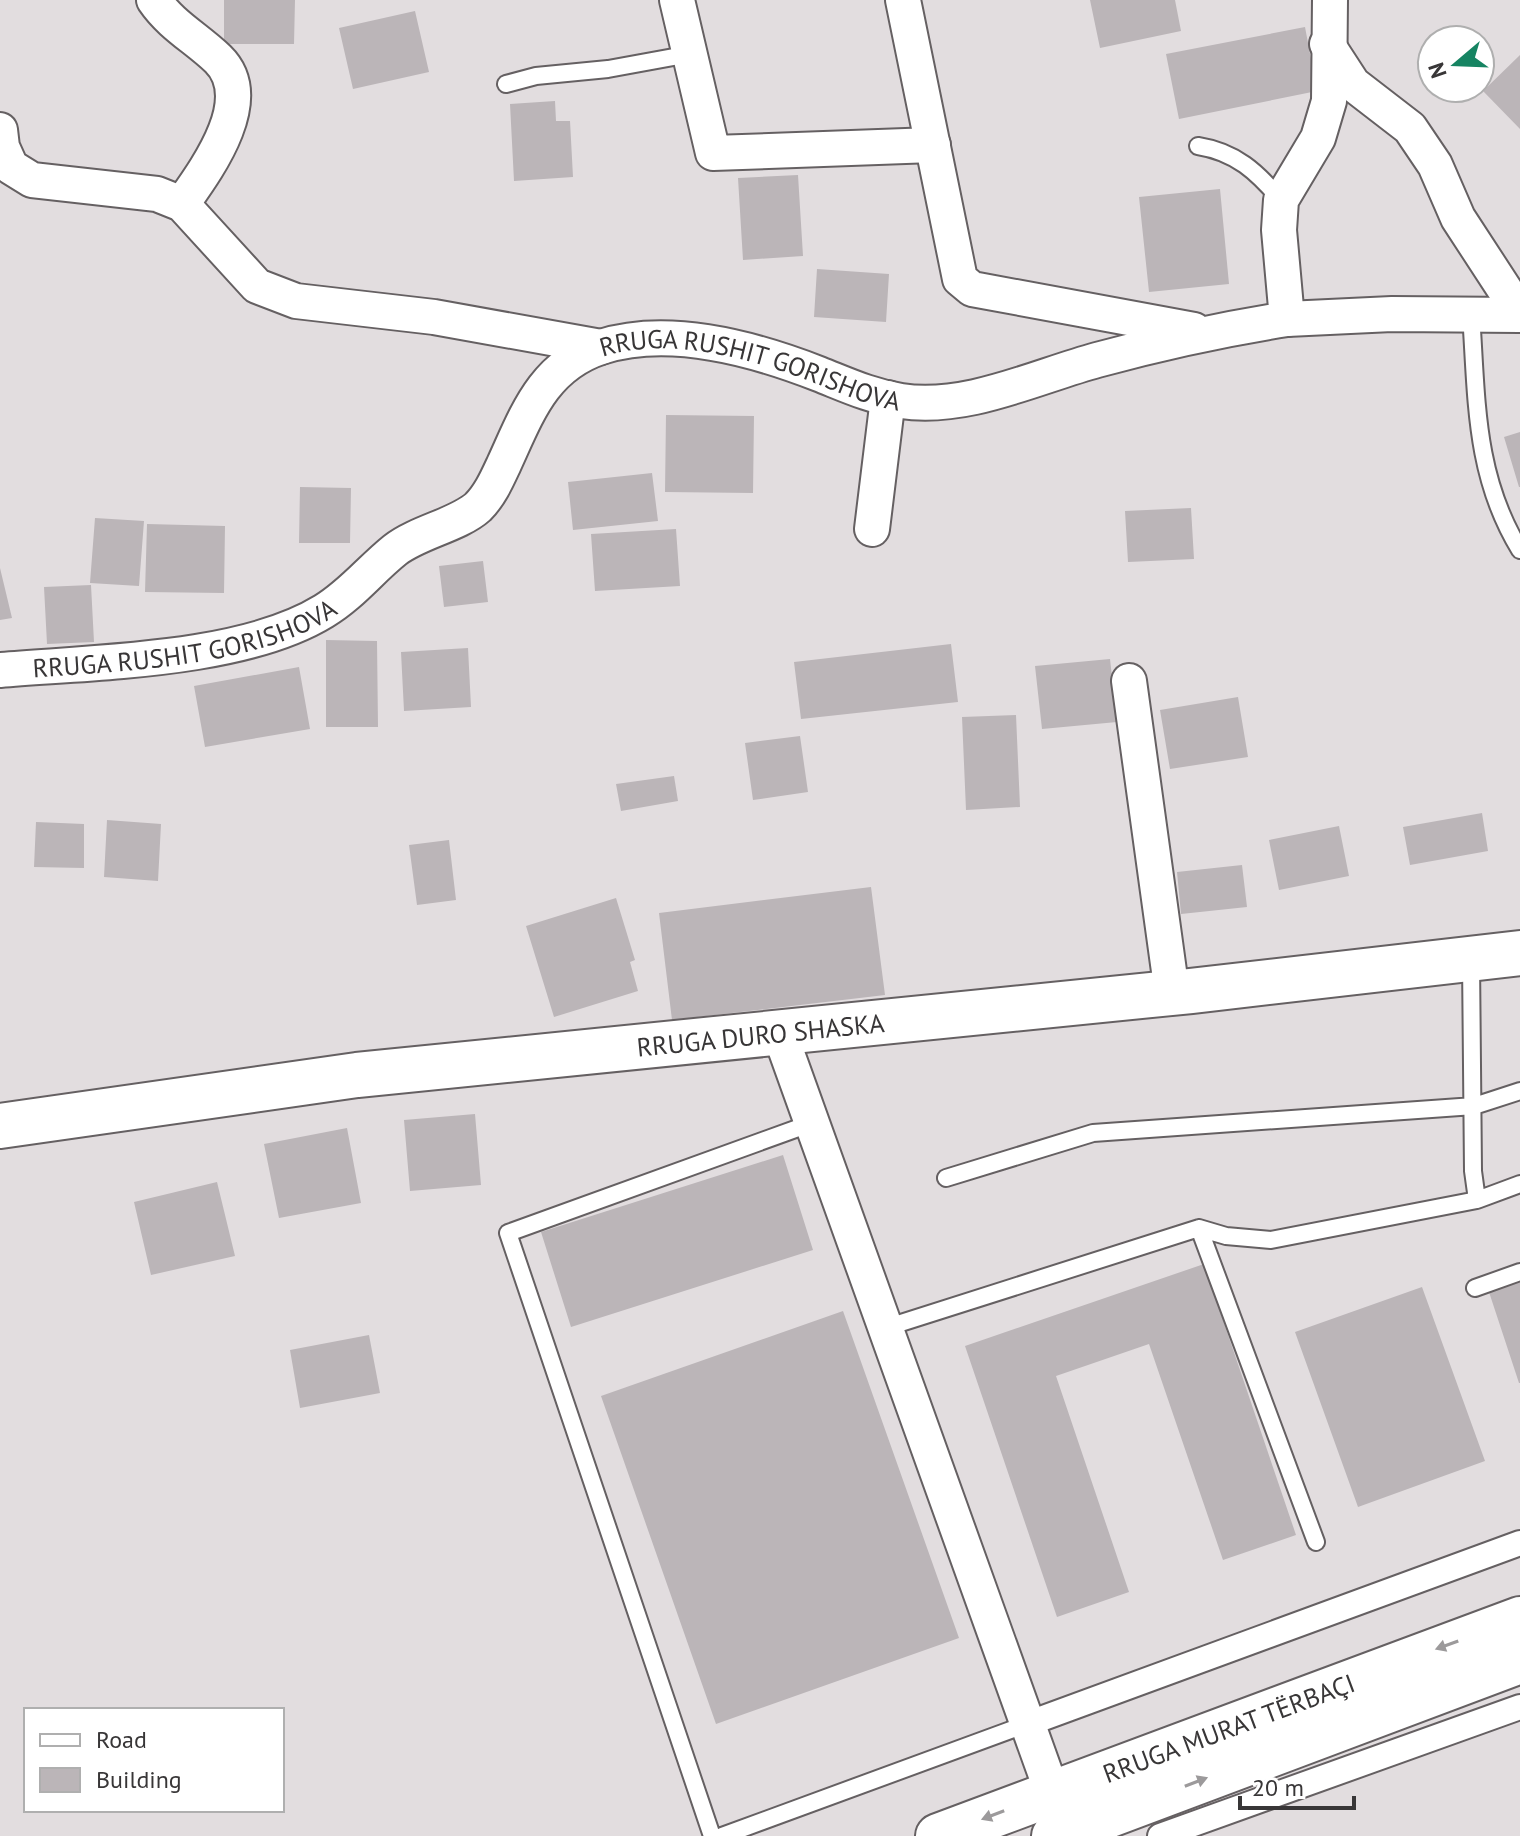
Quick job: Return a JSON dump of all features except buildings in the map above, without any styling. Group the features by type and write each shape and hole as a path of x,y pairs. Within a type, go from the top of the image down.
{"main road":[{"name":"RRUGA DURO SHASKA","path":"0,1126 357,1075 1172,993 1520,953"},
{"name":"RRUGA MURAT TËRBAÇI","path":"1057,1820 1520,1619"},
{"name":"RRUGA MURAT TËRBAÇI","path":"938,1836 1057,1820 1520,1661"}],"street":[{"path":"154,0 167,18 220,61 229,82 232,106 225,135 208,168 182,204"},
{"path":"677,0 713,153 933,145"},
{"path":"903,0 960,279 972,289 1210,333"},
{"path":"1310,0 1328,47 1353,84 1410,128 1435,165 1458,218 1520,314"},
{"path":"1287,319 1279,230 1281,200 1318,138 1329,101 1330,0"},
{"path":"0,130 2,147 11,167 32,180 157,194 182,204 257,286 296,301 434,317 601,347"},
{"name":"RRUGA RUSHIT GORISHOVA","path":"0,670 200,649 269,635 323,612 365,581 395,550 476,509 491,491 535,394 562,366 601,347 642,341 691,340 732,348 819,374 861,393 904,402 945,401 985,394 1130,351 1287,319 1520,314"},
{"path":"872,529 888,398"},
{"path":"1129,681 1172,993"},
{"path":"780,1034 1027,1724 1057,1820"},
{"path":"1027,1724 1520,1543"},
{"path":"1160,1836 1520,1707"}],"lane":[{"path":"506,84 536,76 608,69 690,54"},
{"path":"1198,146 1223,150 1240,160 1261,176 1281,200"},
{"path":"1471,314 1482,460 1492,496 1520,550"},
{"path":"1471,959 1473,1171 1477,1200"},
{"path":"946,1178 1093,1133 1474,1106 1520,1091"},
{"path":"712,1836 508,1233 812,1123"},
{"path":"885,1328 1199,1228 1226,1236 1271,1240 1477,1200 1520,1184"},
{"path":"1199,1228 1316,1542"},
{"path":"1475,1288 1520,1272"},
{"path":"722,1836 1027,1724"}]}
